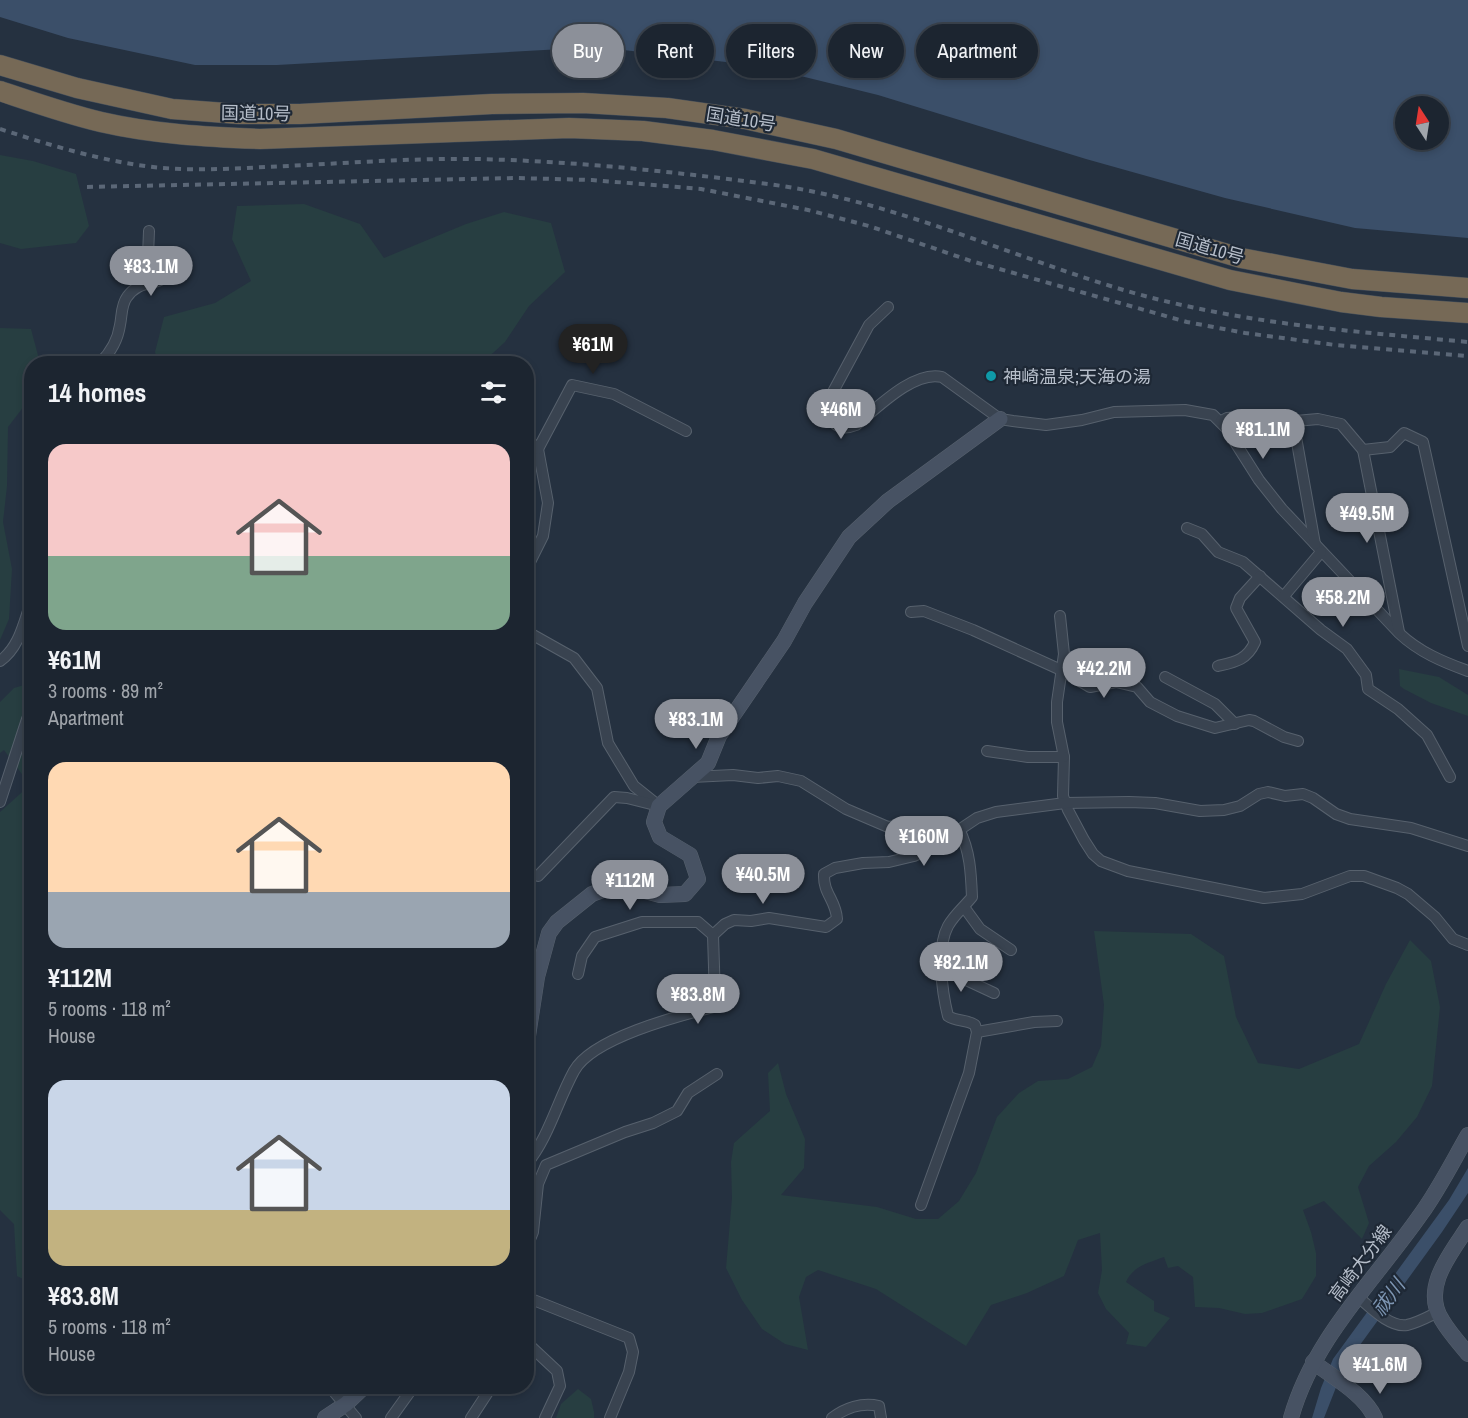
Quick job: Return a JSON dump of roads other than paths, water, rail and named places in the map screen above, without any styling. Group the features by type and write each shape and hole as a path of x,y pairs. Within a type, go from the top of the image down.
{"highway":[{"name":"国道10号","path":"0,65 86,91 172,109 239,114 300,114 492,104 584,103 667,108 745,119 836,139 1241,258 1352,279 1468,288"},
{"name":"国道10号","path":"0,92 100,122 147,131 216,138 260,140 569,128 643,131 713,140 813,159 1230,280 1341,302 1468,313"}],"street":[{"path":"105,356 113,346 120,327 126,297 140,285 164,278 164,269 150,260 148,256 149,231"},
{"path":"888,307 869,325 828,401 827,411 830,420 835,424 850,427 856,425 906,386 925,376 934,375 942,377 1000,419 1046,425 1082,420 1114,412 1185,410 1213,416 1221,421 1259,480 1318,548 1400,633 1418,649 1443,662 1468,671"},
{"path":"538,449 572,385 614,394 686,431"},
{"path":"1221,421 1238,417 1254,426 1318,419 1341,424 1363,450 1400,633"},
{"path":"534,997 546,944 557,922 592,894 619,884 660,895 685,894 698,879 690,855 660,837 654,822 658,806 708,763 719,736 784,641 805,603 849,537 888,501 1000,419"},
{"path":"1284,596 1318,548 1293,420"},
{"path":"1363,450 1390,447 1404,433 1423,442 1468,646"},
{"path":"534,445 538,449 548,503 543,536 534,554"},
{"path":"1187,528 1202,534 1218,552 1243,561 1321,630 1347,649 1366,675 1368,689 1398,709 1427,735 1450,777"},
{"path":"1218,666 1234,662 1250,653 1255,642 1236,608 1240,598 1260,576"},
{"path":"911,612 924,611 973,630 1061,670 1090,687 1116,682 1137,687 1150,702 1177,716 1215,729 1249,720 1284,737 1298,741"},
{"path":"1060,616 1064,654 1057,722 1064,757 1063,796 1093,854 1101,861 1118,868 1264,898 1302,894 1350,876 1364,876 1408,894 1435,917 1453,939 1468,945"},
{"path":"0,661 13,650 24,623"},
{"path":"534,636 574,658 597,688 608,743 634,786 658,806"},
{"path":"1165,677 1215,704 1235,724"},
{"path":"0,802 3,784 24,727"},
{"path":"987,751 1028,757 1064,757"},
{"path":"692,777 778,776 801,781 846,809 888,827 905,825 924,828 945,840"},
{"path":"713,935 725,924 734,920 751,921 769,918 826,927 837,919 836,910 823,886 824,874 835,868 863,863 889,862 914,856 945,840 977,818 996,812 1065,803 1146,802 1200,811 1224,810 1240,806 1263,793 1285,796 1303,794 1336,814 1350,819 1411,828 1468,846"},
{"path":"537,876 614,797 658,806"},
{"path":"921,1205 969,1073 977,1032 975,1025 968,1020 955,1020 948,1016 943,997 942,942 946,929 972,897 970,864 966,844 959,829"},
{"path":"964,907 980,929 1011,950"},
{"path":"534,1154 559,1108 565,1088 575,1068 588,1056 614,1041 668,1018 713,1007 716,999 713,935 698,922 642,922 595,937 582,956 578,974"},
{"path":"942,965 964,979 994,993"},
{"path":"977,1032 1034,1022 1057,1021"},
{"path":"534,1162 546,1165 625,1131 653,1123 677,1111 688,1093 717,1074"},
{"name":"高崎大分線","path":"1291,1418 1304,1380 1318,1366 1361,1299 1422,1214 1468,1135"},
{"path":"534,1222 538,1184 546,1165"},
{"path":"1468,1227 1436,1280 1435,1296 1438,1312 1468,1354"},
{"path":"1361,1299 1394,1324 1404,1326 1438,1312"},
{"path":"534,1300 629,1338 633,1352 629,1372 610,1418"},
{"path":"534,1349 557,1371 561,1386 545,1418"},
{"path":"1318,1366 1356,1394 1375,1418"},
{"path":"337,1394 356,1418"},
{"path":"325,1418 357,1394"},
{"path":"391,1418 408,1394"},
{"path":"471,1418 487,1394"},
{"path":"832,1418 841,1411 867,1404 879,1406 881,1418"}],"water":[{"path":"0,0 1468,0 1468,238 1355,228 1225,198 1086,159 878,95 809,78 816,78 816,24 726,24 726,62 714,61 714,24 636,24 636,51 624,50 624,24 552,24 552,50 277,65 195,65 68,38 0,17"},
{"name":"祓川","path":"1468,1168 1468,1193 1344,1367 1324,1418 1312,1418 1333,1359 1449,1200"}],"railway":[{"path":"0,129 95,157 167,168 223,169 397,160 476,159 618,167 760,183 808,190 900,214 1081,277 1170,302 1296,325 1468,342"},
{"path":"87,187 516,178 592,180 701,189 808,210 869,226 971,261 1187,322 1245,333 1335,345 1468,356"}],"place":[{"name":"神崎温泉;天海の湯","path":"991,376"}]}
